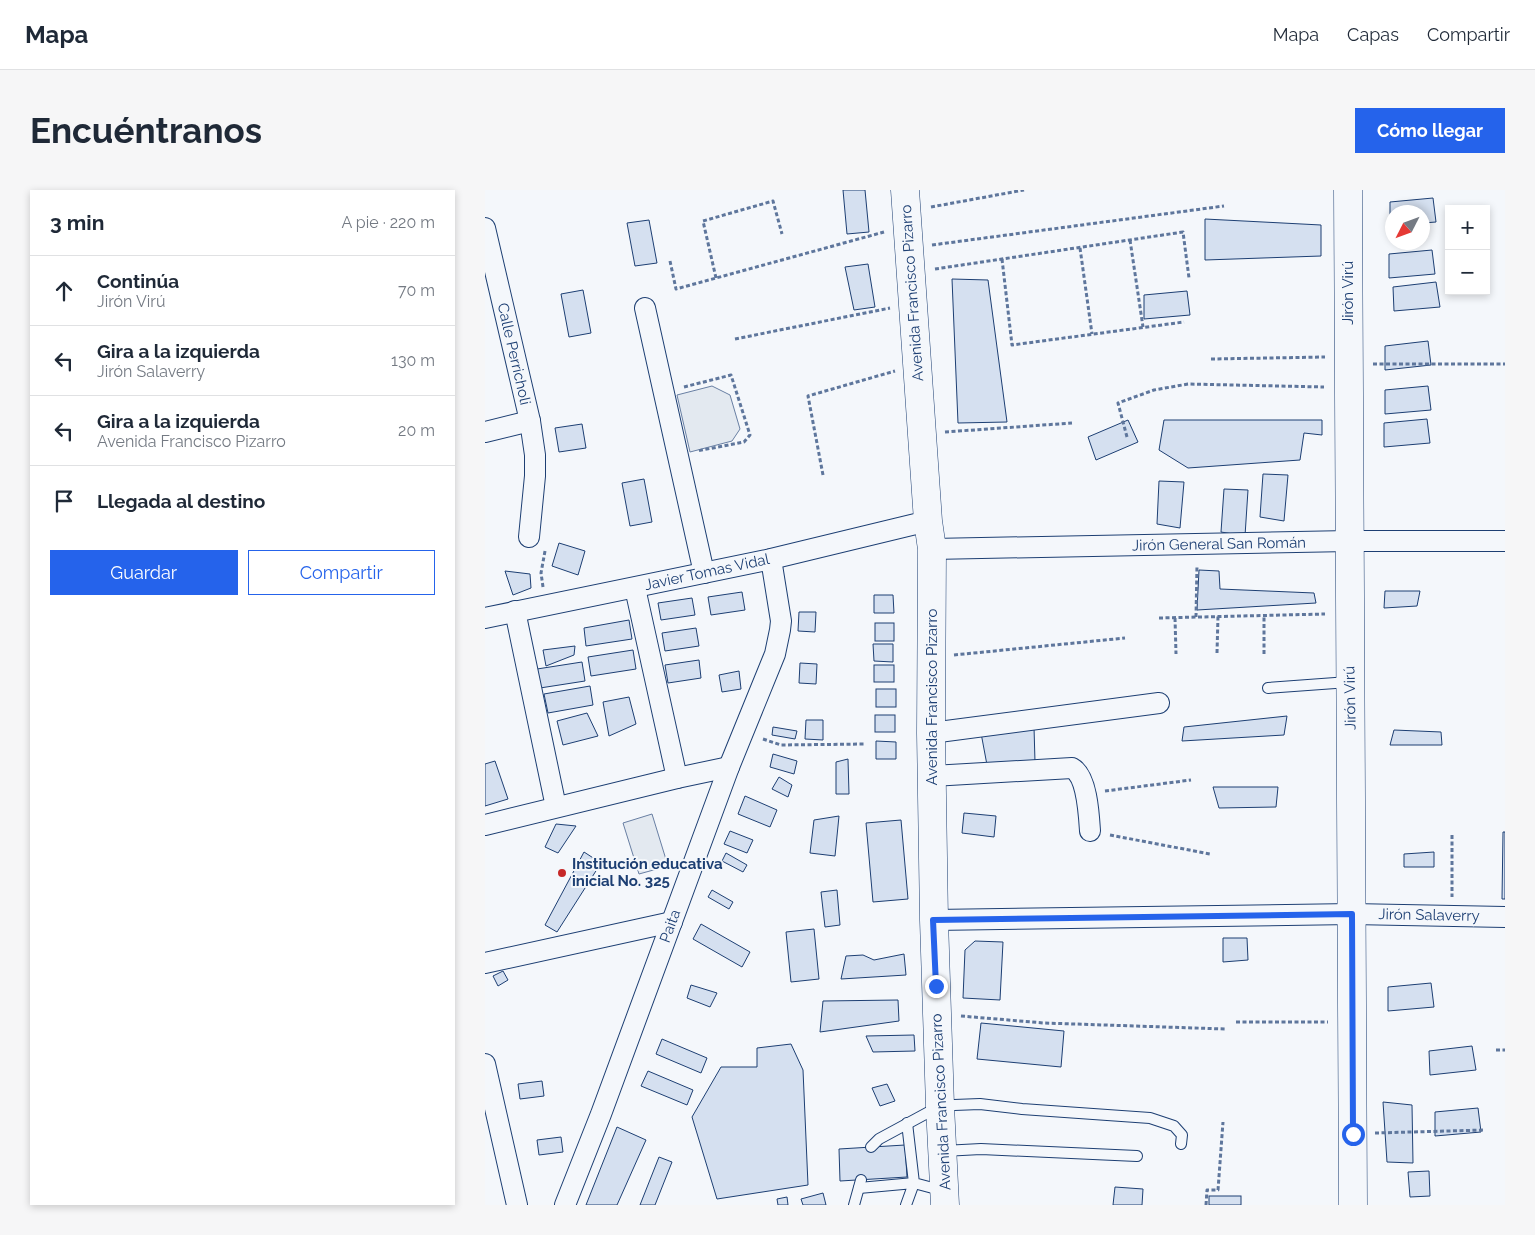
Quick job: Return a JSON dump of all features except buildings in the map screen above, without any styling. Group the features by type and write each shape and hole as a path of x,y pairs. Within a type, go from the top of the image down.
{"main road":[{"name":"Jirón Virú","path":"1348,190 1353,1205"},
{"name":"Avenida Francisco Pizarro","path":"907,230 932,549 933,920 945,1198"}],"street":[{"name":"Calle Perricholi","path":"485,228 530,421 535,455 537,541"},
{"path":"645,308 705,573"},
{"path":"485,432 530,421"},
{"name":"Javier Tomas Vidal","path":"485,618 771,559 929,522"},
{"name":"Jirón General San Román","path":"932,549 1349,541 1505,541"},
{"name":"Paita","path":"565,1205 601,1114 729,767 775,654 781,621 771,559"},
{"path":"635,588 677,778"},
{"path":"515,611 555,807"},
{"path":"931,733 1159,704"},
{"path":"485,825 729,767"},
{"path":"932,776 1072,768 1077,770 1086,794 1090,831"},
{"name":"Jirón Salaverry","path":"933,920 1352,914 1505,916"},
{"path":"485,963 672,922"},
{"path":"485,1064 517,1205"}],"lane":[{"path":"1267,688 1350,682"},
{"path":"871,1147 879,1139 940,1106 980,1104 1022,1109 1150,1118 1174,1126 1182,1135 1181,1144"},
{"path":"906,1205 914,1183 907,1123"},
{"path":"943,1151 981,1150 1137,1156"},
{"path":"853,1205 860,1184 914,1183 945,1198"}],"path":[{"path":"1023,190 912,210 907,230 915,247 1224,206"},
{"path":"716,278 703,222 773,201 781,234"},
{"path":"670,261 676,289 907,230 1002,259 1183,232 1189,278"},
{"path":"1130,240 1143,327"},
{"path":"1080,248 1092,334"},
{"path":"1002,259 1012,345 1184,322"},
{"path":"735,339 913,303"},
{"path":"1211,360 1349,369"},
{"path":"1127,437 1118,403 1154,390 1188,384 1349,369 1505,364"},
{"path":"823,475 808,396 917,365"},
{"path":"663,392 731,375 750,435 744,442 693,452"},
{"path":"922,430 930,433 1072,423"},
{"path":"537,541 545,605"},
{"path":"1196,617 1197,544"},
{"path":"1159,618 1349,614"},
{"path":"1263,654 1264,615"},
{"path":"1217,653 1218,616"},
{"path":"1175,618 1176,654"},
{"path":"932,657 1125,638"},
{"path":"743,732 781,745 866,744"},
{"path":"1086,794 1191,780"},
{"path":"1090,831 1210,854"},
{"path":"1452,835 1452,915"},
{"path":"937,1013 1044,1023 1225,1029"},
{"path":"1236,1022 1353,1021"},
{"path":"1496,1050 1505,1050"},
{"path":"1206,1205 1207,1190 1218,1190 1223,1122"},
{"path":"1353,1134 1485,1130"}],"shaded area":[{"path":"712,386 730,395 740,429 732,441 690,452 677,395"},
{"path":"652,814 668,866 639,874 623,823"}],"place":[{"name":"Institución educativa inicial No. 325","path":"562,873"}],"route":[{"path":"936,986 933,920 1352,914 1353,1134"}]}
